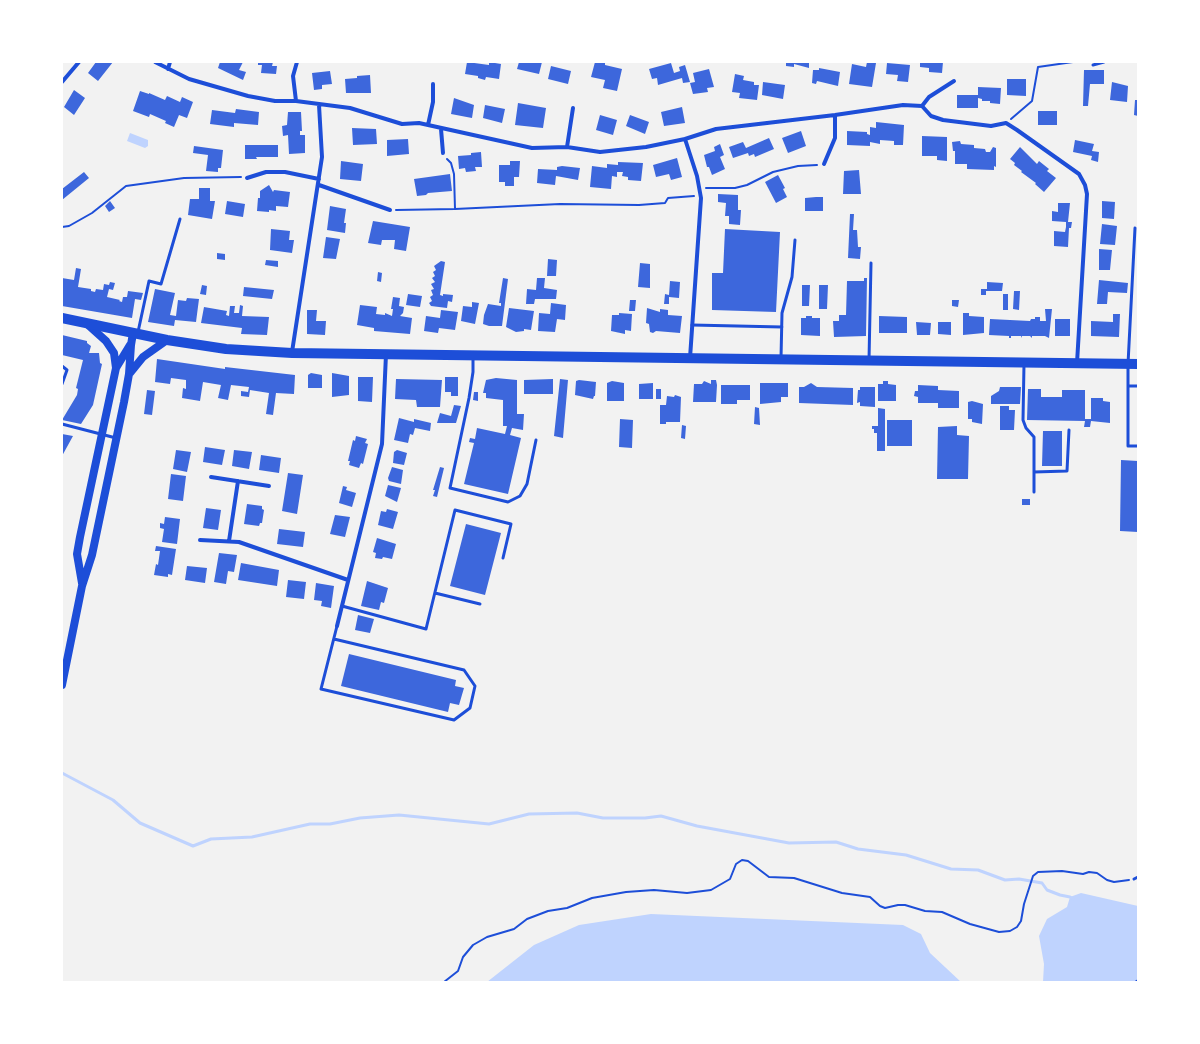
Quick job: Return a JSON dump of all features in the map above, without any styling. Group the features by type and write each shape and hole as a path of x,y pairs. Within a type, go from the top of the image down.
{"main road":[{"path":"62,318 167,340 226,349 292,353 1133,364"},
{"path":"82,586 78,554 116,368 114,353 106,341 86,323"},
{"path":"62,685 82,586 92,555 129,374 131,345 135,333"},
{"path":"129,374 143,357 167,340"},
{"path":"116,368 131,345"}],"street":[{"path":"62,82 79,62"},
{"path":"154,62 189,79 248,96 275,101 296,101 350,108 402,124 419,123 532,148 567,147 600,152 646,147 685,139 716,129 904,105 922,106 931,116 944,120 991,126 1006,123 1079,174 1085,185 1087,194 1077,363"},
{"path":"168,69 170,62"},
{"path":"296,101 293,76 297,62"},
{"path":"922,106 929,96 954,81"},
{"path":"428,125 433,102 433,84"},
{"path":"292,353 302,279 320,179 322,157 319,105"},
{"path":"567,147 573,108"},
{"path":"824,164 835,138 835,115"},
{"path":"441,129 442,153"},
{"path":"685,139 701,198 690,358"},
{"path":"247,178 266,172 286,172 320,179"},
{"path":"319,185 390,210"},
{"path":"337,626 382,444 386,354"},
{"path":"211,477 269,486"},
{"path":"229,541 238,481"},
{"path":"200,540 239,542 348,580"}],"lane":[{"path":"1093,65 1104,62"},
{"path":"135,333 149,282 161,284 180,219"},
{"path":"1135,228 1133,364 1128,386 1128,446 1138,446"},
{"path":"781,360 782,313 792,277 795,240"},
{"path":"869,361 870,263"},
{"path":"692,325 782,327"},
{"path":"473,355 473,372 469,398 450,488 508,502 520,496 527,484 536,440"},
{"path":"1024,362 1023,420 1026,428 1034,437 1034,492"},
{"path":"62,366 67,370 62,384"},
{"path":"1128,386 1138,386"},
{"path":"62,424 116,438"},
{"path":"1034,472 1067,471 1068,430"},
{"path":"342,606 426,628 455,510 511,524 503,558"},
{"path":"435,593 480,604"},
{"path":"334,639 464,670 475,686 470,708 454,720 321,689 337,626"},
{"path":"1134,879 1138,877"}],"path":[{"path":"1006,123 1032,101 1038,67 1073,62"},
{"path":"442,153 451,163 454,174 455,210"},
{"path":"390,210 455,210 560,204 639,205 665,203 668,198 692,197 706,188 735,188 747,185 773,172 798,166 824,164"},
{"path":"62,227 68,226 92,213 126,186 184,178 247,178"},
{"path":"444,982 458,971 464,957 472,945 487,937 514,929 527,919 567,908 592,898 626,892 654,890 687,893 711,890 730,879 736,864 742,860 748,861 769,877 794,878 842,893 870,897 885,908 904,905 925,911 942,912 970,924 999,932 1010,931 1017,927 1021,922 1024,904 1033,876 1038,872 1062,871 1097,874 1114,882 1134,879"}],"water":[{"path":"130,133 148,140 148,146 145,148 127,141"},
{"path":"1081,893 1138,906 1138,982 1043,982 1044,964 1039,936 1047,919 1067,907 1070,897"},
{"path":"651,914 903,925 921,934 930,953 961,982 487,982 534,945 579,925"}],"building":[{"path":"96,62 113,62 98,81 88,73"},
{"path":"220,62 243,62 239,70 246,72 243,80 218,68"},
{"path":"258,62 273,62 272,66 277,66 276,74 261,73 262,65 258,65"},
{"path":"467,62 489,65 489,62 501,64 499,79 486,77 485,80 478,78 478,76 465,74"},
{"path":"519,62 542,62 539,74 517,69"},
{"path":"595,62 605,62 605,65 622,69 617,91 603,88 605,80 591,77"},
{"path":"786,62 809,62 809,68 794,64 794,67 786,66"},
{"path":"867,62 876,63 872,87 849,84 852,64 866,67"},
{"path":"920,62 943,62 942,73 929,72 929,68 920,67"},
{"path":"671,63 674,73 680,71 679,67 685,65 690,82 683,83 682,78 658,85 657,78 652,79 649,69"},
{"path":"887,63 910,65 908,82 897,81 898,75 886,74"},
{"path":"551,66 571,71 568,84 548,79"},
{"path":"819,68 840,72 838,86 817,81 816,84 812,83 813,70 819,70"},
{"path":"709,69 714,87 707,88 708,92 693,94 690,83 695,82 693,73"},
{"path":"1084,70 1104,70 1104,84 1090,84 1088,106 1083,106"},
{"path":"330,71 332,84 322,85 322,89 314,90 312,73"},
{"path":"735,74 744,76 743,80 754,82 754,85 759,85 757,100 739,98 740,93 732,92"},
{"path":"370,75 371,93 346,93 345,79"},
{"path":"1007,79 1026,79 1026,96 1007,95"},
{"path":"763,82 785,85 783,99 762,95"},
{"path":"1112,82 1128,86 1127,102 1110,100"},
{"path":"978,87 1001,88 1000,104 990,103 990,101 982,101 982,99 978,98 978,108 957,108 957,95 978,95"},
{"path":"74,90 85,98 74,115 64,107"},
{"path":"140,91 165,100 167,96 180,102 182,97 193,102 187,118 179,115 174,127 165,123 166,121 150,114 149,117 133,111"},
{"path":"454,98 474,105 472,118 451,114"},
{"path":"1135,100 1138,100 1138,116 1134,115"},
{"path":"518,103 546,108 543,128 515,125"},
{"path":"485,105 505,109 502,123 483,118"},
{"path":"682,107 685,123 664,126 661,112"},
{"path":"236,109 259,112 258,125 234,123 234,127 210,124 212,110 235,113"},
{"path":"1038,111 1057,111 1057,125 1038,125"},
{"path":"288,112 301,112 302,131 300,131 300,135 305,135 305,153 289,154 288,135 283,136 282,126 287,125"},
{"path":"600,115 617,120 613,135 596,130"},
{"path":"630,115 649,122 645,134 626,126"},
{"path":"876,122 904,125 903,145 894,145 894,141 880,140 880,144 870,142 870,146 847,145 847,131 867,132 867,134 870,135 870,127 876,128"},
{"path":"352,128 376,129 377,144 353,145"},
{"path":"801,131 806,146 788,153 782,138"},
{"path":"922,136 947,137 947,161 937,160 937,156 922,156"},
{"path":"769,138 774,149 755,157 754,154 749,156 748,153 733,158 729,147 743,142 746,148"},
{"path":"408,139 409,154 387,156 387,140"},
{"path":"1075,140 1094,144 1092,151 1099,152 1098,162 1091,160 1092,156 1073,152"},
{"path":"960,141 961,144 974,145 974,148 985,149 986,152 990,152 993,147 996,148 996,167 994,166 994,170 967,169 967,164 955,164 955,151 953,151 952,142"},
{"path":"720,144 724,155 720,157 725,169 712,175 709,167 707,167 704,155 715,151 714,147"},
{"path":"245,145 278,145 278,157 256,157 257,159 245,159"},
{"path":"194,146 223,150 221,168 218,168 218,172 206,171 208,155 193,153"},
{"path":"1020,147 1037,164 1039,161 1049,169 1047,171 1056,178 1044,192 1035,184 1036,183 1021,172 1022,171 1014,165 1015,163 1010,159"},
{"path":"481,152 482,167 475,167 476,171 466,172 465,168 459,169 458,156 471,155 471,153"},
{"path":"677,158 682,177 671,180 669,174 656,177 653,165"},
{"path":"341,161 363,164 361,181 340,179"},
{"path":"510,161 520,161 519,177 514,177 514,186 505,186 505,182 499,182 499,165 510,165"},
{"path":"618,162 643,163 641,181 628,180 628,177 622,176 623,172 617,172 617,177 612,176 611,189 590,187 592,166 607,168 607,164 618,165"},
{"path":"562,166 580,168 578,180 556,176 555,185 537,183 538,169 557,170 557,167"},
{"path":"859,170 861,194 843,194 844,171"},
{"path":"84,172 89,178 62,200 62,189"},
{"path":"450,174 452,191 428,193 426,195 417,196 414,179"},
{"path":"778,175 785,188 783,189 787,197 776,203 765,182"},
{"path":"269,185 273,192 274,190 290,192 288,207 276,206 276,211 269,210 269,212 257,211 260,191"},
{"path":"199,188 210,188 210,201 215,201 212,219 188,215 190,199 199,199"},
{"path":"718,194 738,195 738,210 741,210 740,225 729,224 729,216 725,216 726,203 718,202"},
{"path":"823,197 823,211 805,211 805,198"},
{"path":"110,201 115,208 109,212 105,206"},
{"path":"227,201 245,204 243,217 225,214"},
{"path":"1102,201 1115,202 1114,219 1102,218"},
{"path":"1058,203 1070,203 1068,222 1072,222 1071,228 1069,228 1068,247 1054,246 1054,231 1065,232 1066,227 1066,222 1052,221 1052,211 1058,212"},
{"path":"330,206 346,209 344,223 346,223 345,233 327,230"},
{"path":"850,214 854,214 853,230 857,230 858,247 861,247 860,259 848,258"},
{"path":"373,221 410,227 406,251 394,249 395,240 382,240 381,245 368,243"},
{"path":"1102,224 1117,226 1115,245 1100,244"},
{"path":"271,229 290,231 289,240 294,240 292,253 270,250"},
{"path":"725,229 780,232 776,312 712,310 712,273 723,273"},
{"path":"326,237 340,239 336,259 323,258"},
{"path":"1099,249 1112,250 1110,270 1099,270"},
{"path":"217,253 225,254 225,260 217,259"},
{"path":"548,259 557,260 556,276 547,276"},
{"path":"266,260 278,261 278,267 265,265"},
{"path":"441,261 445,262 440,295 453,295 452,302 448,301 447,308 431,306 429,303 432,301 430,297 433,295 431,290 434,289 431,284 435,282 432,278 435,276 433,272 436,270 434,266"},
{"path":"640,263 650,264 650,288 638,287"},
{"path":"76,268 81,269 78,287 91,289 91,291 95,292 96,289 103,290 104,284 109,285 110,282 115,283 113,290 109,289 107,297 120,300 119,301 122,302 123,297 127,297 128,291 143,293 141,300 135,299 132,318 62,306 62,278 74,280"},
{"path":"378,272 382,273 381,282 377,281"},
{"path":"503,278 508,279 502,326 489,326 483,324 484,315 488,304 501,306 501,303 499,303"},
{"path":"537,278 545,278 544,288 557,290 556,299 535,299 534,304 526,304 527,289 536,290"},
{"path":"864,278 867,278 866,336 834,337 833,321 839,321 839,315 846,315 847,281 864,281"},
{"path":"1099,280 1128,283 1127,293 1108,292 1107,304 1097,304"},
{"path":"670,281 680,282 679,298 669,297 669,304 664,304 665,294 669,295"},
{"path":"987,282 1003,283 1002,291 986,291 986,295 981,295 981,289 987,289"},
{"path":"202,285 207,286 206,295 200,294"},
{"path":"802,285 810,285 809,306 802,306"},
{"path":"819,285 828,285 827,309 819,309"},
{"path":"244,287 274,290 272,299 243,296"},
{"path":"155,289 175,293 170,315 176,316 178,300 186,301 187,298 199,299 196,322 175,320 174,326 148,322"},
{"path":"1014,291 1020,291 1019,310 1013,309"},
{"path":"408,294 422,296 420,307 406,305"},
{"path":"1003,294 1008,294 1008,310 1003,310"},
{"path":"393,297 400,298 399,306 404,307 403,313 400,316 412,318 410,334 374,331 374,328 357,325 360,305 377,307 376,314 385,315 385,313 392,316 393,309 391,309"},
{"path":"630,300 636,300 635,311 629,311"},
{"path":"952,300 959,300 958,307 952,306"},
{"path":"472,302 479,303 475,324 461,321 463,306 472,307"},
{"path":"551,303 566,305 565,320 557,319 555,332 538,331 539,313 550,314"},
{"path":"240,305 243,306 242,316 269,317 267,335 241,334 242,328 201,323 204,307 227,311 226,315 229,316 230,306 235,306 234,313 239,313"},
{"path":"509,308 534,311 531,330 524,329 524,331 516,332 506,327"},
{"path":"647,308 660,312 660,309 668,310 668,315 682,316 680,333 650,332 649,324 646,323"},
{"path":"1045,309 1052,309 1049,338 1045,336 1032,336 1032,338 1030,336 1022,336 1022,338 1021,336 1011,336 1011,338 1009,338 1009,336 989,335 990,319 1030,321 1031,319 1035,319 1035,317 1040,317 1040,321 1046,321"},
{"path":"307,310 317,310 316,321 326,321 325,335 307,334"},
{"path":"441,310 458,312 455,330 439,328 438,333 424,331 426,316 440,318"},
{"path":"619,313 632,314 631,331 625,330 625,334 611,331 612,315 619,315"},
{"path":"963,313 969,313 969,316 984,317 984,333 963,335"},
{"path":"1113,314 1120,314 1119,337 1091,336 1091,321 1113,322"},
{"path":"806,316 820,318 820,336 801,335 801,318 806,318"},
{"path":"879,316 907,317 907,333 879,333"},
{"path":"1055,319 1070,319 1070,336 1055,336"},
{"path":"916,322 931,323 930,335 917,335"},
{"path":"938,322 951,322 951,335 938,334"},
{"path":"62,335 87,341 87,343 91,346 89,353 99,353 100,363 102,364 93,405 81,424 62,420 77,395 78,389 76,388 83,360 62,355"},
{"path":"157,359 225,369 225,367 295,375 294,394 276,393 273,415 266,414 269,393 250,390 249,397 241,396 241,391 248,392 249,387 231,385 228,400 218,398 221,385 203,382 200,401 182,398 183,388 186,389 186,380 171,378 170,384 155,382"},
{"path":"311,373 322,375 322,388 308,388 308,375"},
{"path":"332,373 349,376 349,395 332,397"},
{"path":"358,377 373,377 372,402 358,401"},
{"path":"445,377 458,377 458,396 451,396 451,392 445,392"},
{"path":"496,378 517,380 517,414 524,414 523,430 512,428 510,435 521,438 508,494 464,484 474,443 469,442 470,438 475,439 477,428 505,434 507,426 503,426 503,400 486,398 486,393 483,393 486,380"},
{"path":"396,379 442,380 440,407 417,407 416,400 395,399"},
{"path":"553,379 553,394 524,394 524,380"},
{"path":"560,379 568,380 563,438 554,436"},
{"path":"711,380 716,380 716,402 693,402 694,384 702,384 704,381 711,384"},
{"path":"576,381 596,382 595,396 593,399 575,395"},
{"path":"612,381 624,383 624,401 607,401 607,383"},
{"path":"883,381 888,381 888,384 896,385 896,401 878,401 878,384 883,384"},
{"path":"653,383 653,399 639,399 639,384"},
{"path":"760,383 788,383 788,397 781,397 781,402 760,404"},
{"path":"811,383 817,387 853,388 853,405 799,403 799,387 804,387"},
{"path":"721,385 750,385 750,400 737,400 737,404 721,404"},
{"path":"918,385 938,386 938,390 959,391 959,408 938,408 938,403 918,403 918,397 914,396 915,391 918,391"},
{"path":"860,387 875,387 875,407 860,406 860,402 857,403 858,390 860,390"},
{"path":"1000,387 1021,387 1020,404 991,404 991,396 999,391"},
{"path":"656,389 661,389 661,399 656,399"},
{"path":"1028,389 1041,389 1041,397 1062,397 1062,390 1085,390 1085,419 1091,419 1091,398 1103,398 1103,401 1110,402 1110,423 1091,421 1090,427 1084,427 1085,421 1027,420"},
{"path":"147,390 155,391 152,415 144,414"},
{"path":"474,392 478,392 478,401 473,400"},
{"path":"675,395 681,397 680,422 666,422 666,424 660,424 660,405 666,405 667,396 674,397"},
{"path":"972,401 983,404 982,424 972,422 972,419 968,419 968,402"},
{"path":"454,405 461,406 456,423 437,423 440,413 451,416"},
{"path":"1000,406 1009,406 1009,410 1015,410 1014,430 1000,430"},
{"path":"755,407 759,408 760,425 754,424"},
{"path":"878,408 885,409 885,451 877,451 877,433 874,433 874,429 872,429 872,426 878,426"},
{"path":"399,418 414,422 414,419 431,423 430,431 415,428 413,435 410,434 408,443 394,440"},
{"path":"620,419 633,420 632,448 619,447"},
{"path":"887,420 912,420 912,446 887,446"},
{"path":"682,425 686,426 685,439 681,438"},
{"path":"957,426 957,435 969,436 968,479 937,479 938,427"},
{"path":"1043,431 1062,431 1062,466 1042,466"},
{"path":"62,434 73,436 62,456"},
{"path":"356,436 367,439 365,443 368,444 363,464 361,463 359,468 349,465 350,461 348,461 353,440 355,441"},
{"path":"205,447 225,450 222,465 203,462"},
{"path":"176,450 191,452 187,472 173,469"},
{"path":"234,450 252,452 249,469 232,466"},
{"path":"397,450 407,453 404,465 393,463 394,452"},
{"path":"261,455 281,458 279,473 259,470"},
{"path":"1121,460 1138,461 1138,532 1120,531"},
{"path":"392,467 403,470 401,484 389,481 388,478"},
{"path":"440,467 444,468 437,497 433,496 435,490 433,490"},
{"path":"288,473 303,475 297,514 282,511"},
{"path":"171,474 186,476 183,501 168,499"},
{"path":"388,485 401,488 397,502 385,496"},
{"path":"343,486 347,487 346,490 356,493 352,507 339,503"},
{"path":"1022,499 1030,499 1030,505 1022,505"},
{"path":"247,504 262,506 262,509 264,510 262,523 260,523 259,526 244,524"},
{"path":"206,508 221,510 218,530 203,528"},
{"path":"387,509 398,512 393,529 378,525 381,511 386,512"},
{"path":"335,515 350,517 345,537 330,534"},
{"path":"165,517 180,519 177,544 162,542 164,529 160,528 160,523 164,524"},
{"path":"466,524 501,533 485,595 450,586"},
{"path":"279,529 305,532 303,547 277,544"},
{"path":"377,538 396,544 392,559 383,557 382,559 375,558 376,553 373,552"},
{"path":"156,546 176,549 172,575 168,574 168,577 154,575 156,564 158,565 160,551 155,551"},
{"path":"219,553 237,555 234,572 228,571 226,584 214,582"},
{"path":"241,563 279,570 277,586 238,580"},
{"path":"187,566 207,568 205,583 185,580"},
{"path":"288,580 306,582 304,599 286,597"},
{"path":"367,581 388,588 384,603 381,602 379,610 361,606"},
{"path":"316,583 334,586 331,608 321,606 322,601 314,600"},
{"path":"358,615 374,619 370,633 355,630"},
{"path":"349,654 456,680 455,686 464,688 459,705 450,703 448,712 341,686"}],"waterway":[{"path":"62,773 113,800 140,823 193,846 211,839 252,837 310,824 330,824 360,818 399,815 489,824 529,814 577,813 603,818 645,818 661,816 697,826 789,843 836,842 858,849 906,855 951,869 978,870 1005,880 1019,879 1042,883 1047,890 1073,899"}]}
